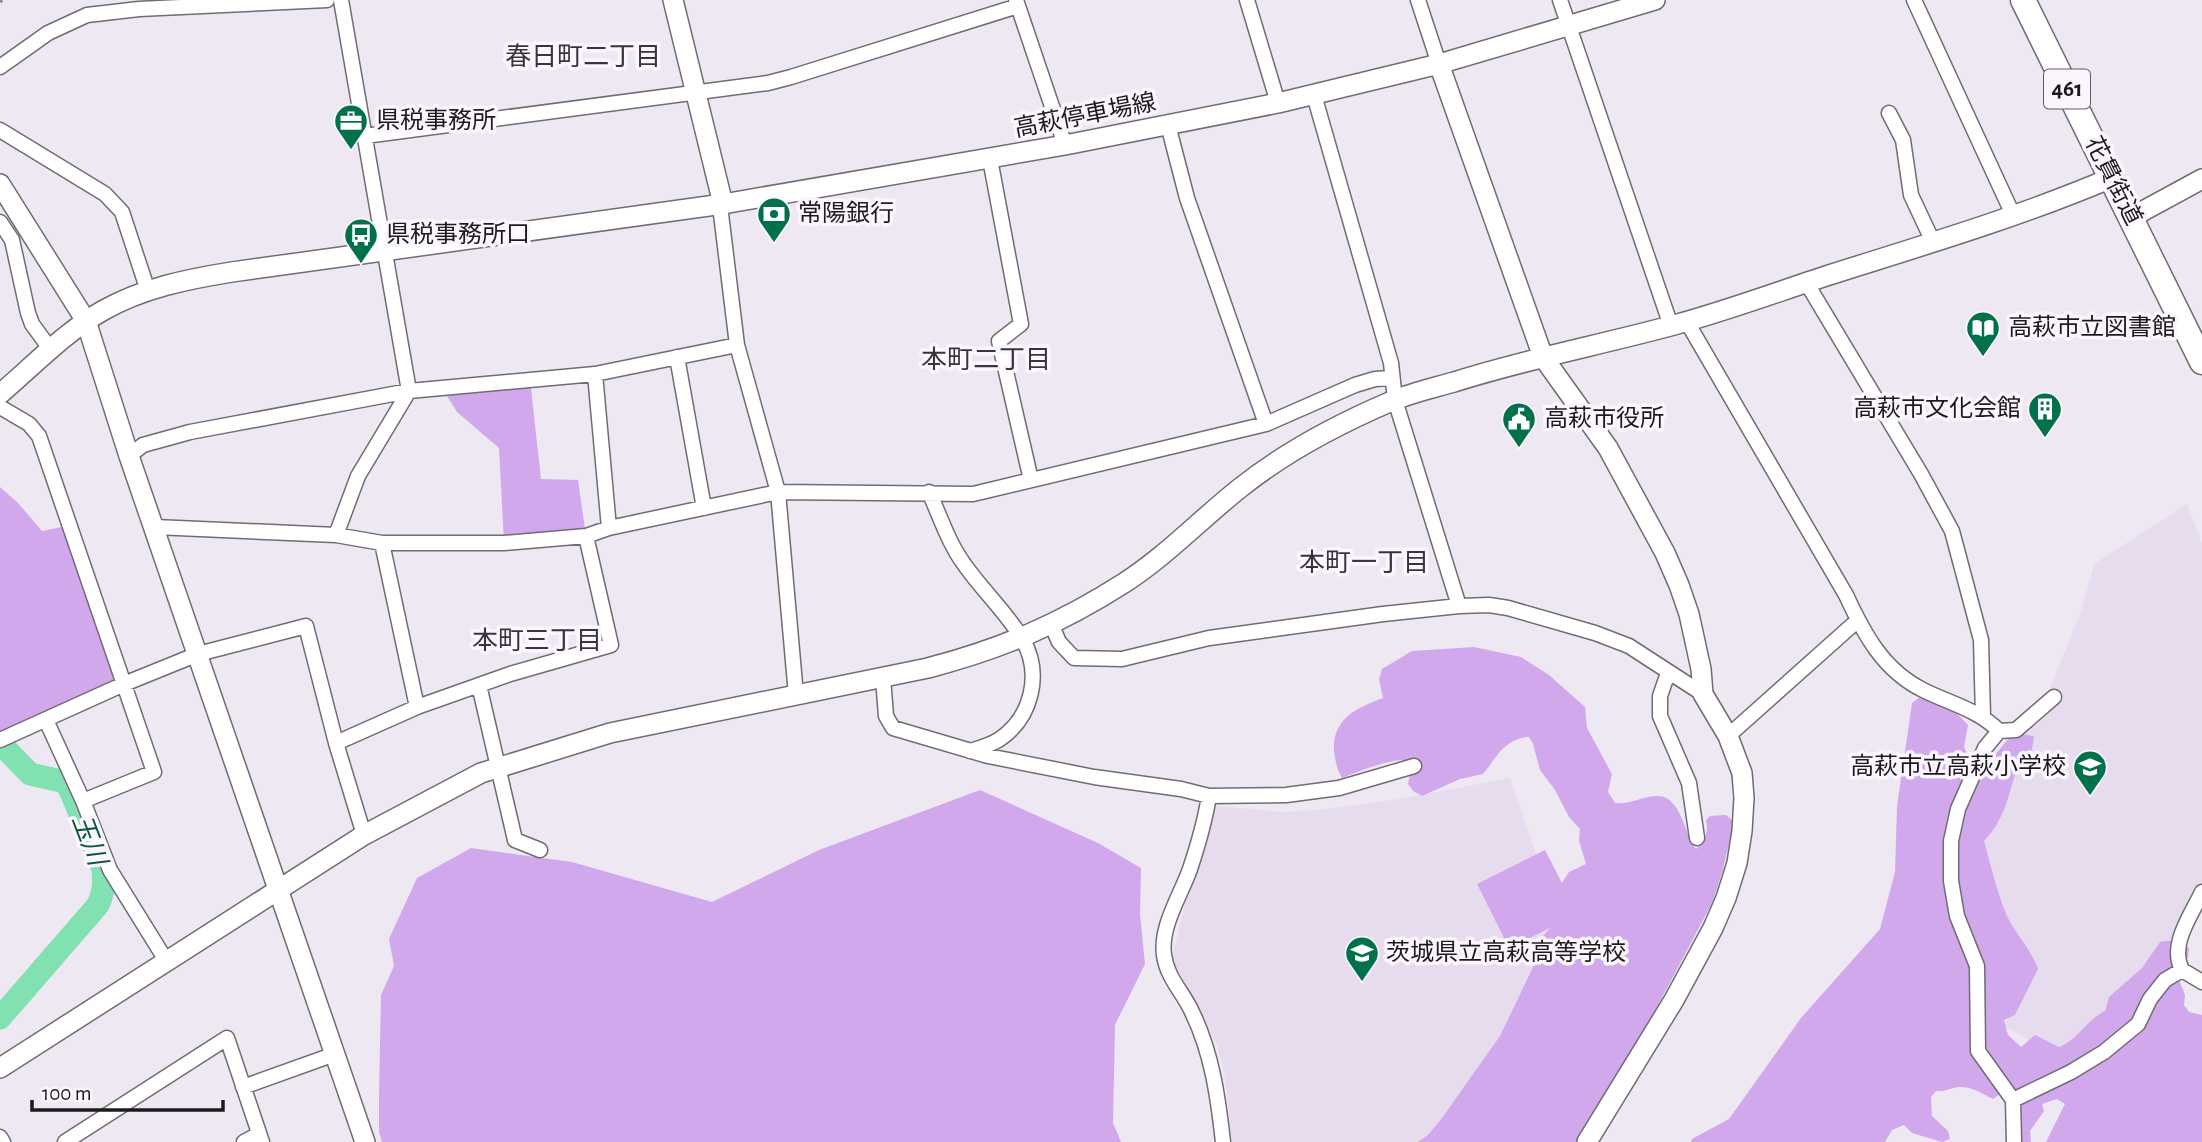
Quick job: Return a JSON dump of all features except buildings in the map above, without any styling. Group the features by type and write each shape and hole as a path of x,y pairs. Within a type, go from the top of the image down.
{"highway":[{"name":"花貫街道","path":"2023,0 2202,362"}],"street":[{"path":"0,67 66,23 87,15 140,4 327,0"},
{"path":"335,535 358,476 409,391 341,0"},
{"path":"673,0 723,204 721,214 737,345 778,492 796,695"},
{"path":"1247,0 1278,103"},
{"path":"1418,0 1543,357 1608,448 1665,553 1689,614 1701,668 1703,694 1728,736 1742,774 1744,798 1737,863 1726,898 1674,1000 1587,1142"},
{"path":"1560,0 1679,324 1888,667 1922,690 1986,717 1999,731"},
{"name":"高萩停車場線","path":"0,394 86,321 122,300 199,277 723,204 1065,145 1314,95 1439,64 1656,0"},
{"path":"1914,0 2014,217"},
{"path":"365,136 791,78 1017,3 1065,145"},
{"path":"1314,95 1391,363 1395,400 1459,606"},
{"path":"1889,113 1903,140 1911,195 1933,243"},
{"path":"1168,125 1187,198 1266,424"},
{"path":"0,130 105,194 117,205 122,212 148,291"},
{"path":"990,159 1021,324 999,341 1031,480"},
{"path":"0,1068 364,835 481,773 610,733 883,678 974,656 1052,626 1125,582 1276,462 1351,419 1395,400 1518,362 1679,324 2014,217 2111,178"},
{"path":"2132,217 2202,179"},
{"path":"0,184 86,321 277,891 365,1142"},
{"path":"0,222 12,240 32,324 51,351"},
{"path":"1806,282 1952,531 1981,640 1983,717"},
{"path":"130,456 142,446 190,432 409,391 595,374 737,345"},
{"path":"677,357 704,508"},
{"path":"595,374 609,528"},
{"path":"155,527 335,535 382,543 519,543 586,537 609,528 778,492 973,494 1266,424 1355,385 1391,378"},
{"path":"0,408 29,424 39,436 154,772 83,801"},
{"path":"929,492 950,541 963,563 1022,638 1032,663 1032,690 1023,718 999,740 970,751"},
{"path":"336,743 417,707 611,645 586,537"},
{"path":"382,543 417,707"},
{"path":"1052,626 1059,642 1074,658 1102,660 1122,659 1209,638 1459,606 1489,605 1595,633 1629,646 1703,694"},
{"path":"1728,736 1858,620"},
{"path":"0,740 198,654 306,626 336,743 364,835"},
{"path":"1668,673 1660,696 1660,716 1689,783 1697,838"},
{"path":"883,678 886,716 893,729 970,751 1094,777 1181,789 1209,796 1286,795 1339,788 1414,766"},
{"path":"480,685 514,840 540,850"},
{"path":"2014,1142 2013,1100 1978,1051 1977,966 1957,916 1951,881 1951,841 1958,809 1985,748 1999,731 2016,730 2054,697"},
{"path":"46,720 83,801 110,870 167,962"},
{"path":"1209,796 1190,870 1165,933 1164,954 1171,978 1192,1010 1209,1052 1219,1102 1223,1142"},
{"path":"2202,892 2177,944 2176,959 2182,970 2202,982"},
{"path":"2013,1100 2071,1073 2104,1052 2138,1024 2150,999 2165,980 2182,970"},
{"path":"65,1142 227,1038 260,1138 244,1142"},
{"path":"243,1087 335,1054"},
{"path":"0,1137 3,1142"}],"shaded area":[{"path":"530,380 541,479 578,480 586,536 504,543 499,448 457,412 442,388"},
{"path":"0,487 42,531 66,526 120,685 8,735 0,732"},
{"name":"高萩市立高萩小学校","path":"2187,504 2202,543 2202,883 2165,961 2056,1055 2004,1026 2032,966 1964,830 1992,764 2049,690 2081,612 2094,564"},
{"path":"1474,647 1521,657 1549,675 1585,707 1587,728 1612,774 1608,792 1615,803 1653,796 1667,798 1678,810 1696,849 1706,836 1706,820 1710,816 1726,815 1734,822 1713,901 1646,1028 1608,1095 1577,1142 1418,1142 1428,1135 1442,1118 1500,1036 1537,959 1544,935 1550,928 1509,948 1477,884 1545,850 1562,883 1569,872 1586,864 1579,841 1580,829 1569,817 1555,790 1540,770 1529,737 1520,738 1507,745 1483,774 1460,779 1422,796 1408,784 1413,761 1387,762 1342,778 1336,761 1334,740 1342,723 1355,711 1383,698 1379,679 1382,669 1412,651"},
{"path":"1923,695 1953,709 1968,725 1964,747 1974,769 1990,761 2013,733 2034,736 2032,750 2019,766 2003,813 1984,841 2007,916 2038,969 2015,1015 2004,1020 2008,1035 2021,1047 2035,1035 2059,1047 2065,1044 2105,1011 2109,997 2142,968 2160,942 2182,944 2189,948 2179,980 2185,995 2184,1005 2189,1012 2202,1015 2202,1142 2046,1142 2065,1104 2057,1099 2042,1104 2044,1111 2030,1131 2031,1142 2013,1142 2018,1113 2001,1093 1993,1099 1972,1089 1959,1087 1936,1091 1931,1097 1932,1116 1948,1131 1950,1139 1942,1142 1912,1133 1904,1125 1892,1130 1885,1142 1691,1142 1729,1119 1801,1018 1880,929 1895,872 1897,806 1912,703"},
{"name":"茨城県立高萩高等学校","path":"1510,778 1566,942 1477,1095 1419,1142 1232,1142 1225,1078 1218,1047 1172,958 1187,897 1216,806 1283,812 1325,809 1399,799"},
{"path":"980,790 1098,843 1141,868 1140,914 1145,964 1115,1025 1113,1123 1121,1142 382,1142 379,1132 381,995 394,966 389,939 417,878 471,848 572,862 712,902 819,850"}],"waterway":[{"name":"玉川","path":"0,1018 98,905 103,883 103,869 68,785 30,774 4,747"}],"place":[{"name":"県税事務所","path":"351,151"},
{"name":"常陽銀行","path":"774,244"},
{"name":"県税事務所口","path":"361,265"},
{"name":"高萩市立図書館","path":"1983,358"},
{"name":"高萩市文化会館","path":"2045,439"},
{"name":"高萩市役所","path":"1519,449"},
{"name":"高萩市立高萩小学校","path":"2090,797"},
{"name":"茨城県立高萩高等学校","path":"1362,983"}],"district":[{"name":"春日町二丁目","path":"583,57"},
{"name":"本町二丁目","path":"986,360"},
{"name":"本町一丁目","path":"1364,563"},
{"name":"本町三丁目","path":"537,641"}]}
